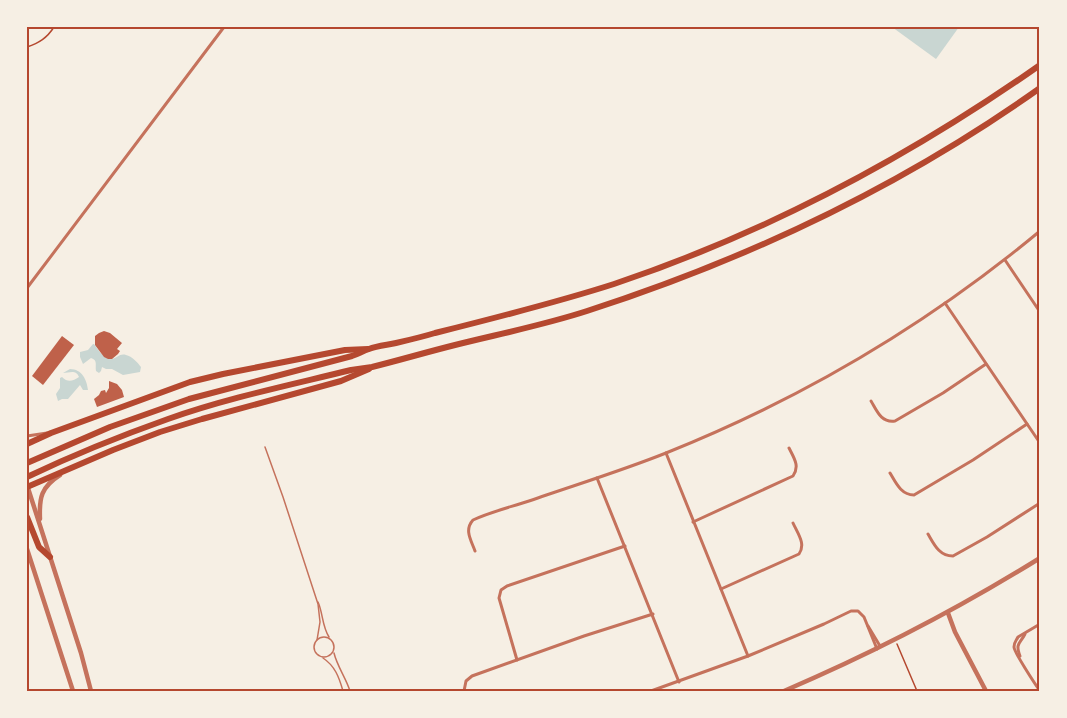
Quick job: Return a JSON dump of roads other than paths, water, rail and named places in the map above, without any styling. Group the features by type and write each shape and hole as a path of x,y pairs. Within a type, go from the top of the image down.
{"highway":[{"path":"27,463 110,427 189,399 352,356 369,349 576,296 647,273 793,211 887,163 975,110 1040,65"},
{"path":"27,477 82,451 169,418 208,406 351,370 372,368 584,312 661,286 728,260 877,189 965,138 1040,88"},
{"path":"27,444 165,390 206,378 345,350 369,349"},
{"path":"27,486 160,432 341,381 372,368"},
{"path":"27,517 37,544 50,557"}],"street":[{"path":"27,288 224,27"},
{"path":"475,551 468,529 473,520 666,453 739,422 810,386 879,346 945,303 1005,260 1040,231"},
{"path":"1005,260 1040,312"},
{"path":"945,303 1040,443"},
{"path":"871,401 882,418 888,422 895,422 986,364"},
{"path":"890,473 902,492 914,495 1027,424"},
{"path":"27,436 43,432 51,433"},
{"path":"693,522 793,476 797,465 789,448"},
{"path":"666,453 748,656"},
{"path":"40,525 43,492 51,482 71,469"},
{"path":"597,478 680,682"},
{"path":"27,486 91,691"},
{"path":"928,534 941,554 953,556 1040,503"},
{"path":"721,589 799,554 802,544 793,523"},
{"path":"517,660 499,598 501,590 504,587 625,546"},
{"path":"27,549 73,691"},
{"path":"784,691 896,640 946,614 1040,558"},
{"path":"651,691 748,656 851,610 861,614 879,648"},
{"path":"464,691 464,684 472,676 653,614"},
{"path":"946,614 986,691"},
{"path":"1040,624 1025,634 1018,645 1020,658 1040,691"}],"lane":[{"path":"265,447 316,598 320,618 315,650 336,670 343,691"},
{"path":"316,598 322,610 325,631 334,644 335,659 350,691"},
{"path":"317,640 323,637 330,638"},
{"path":"322,657 329,656 334,651"}]}
